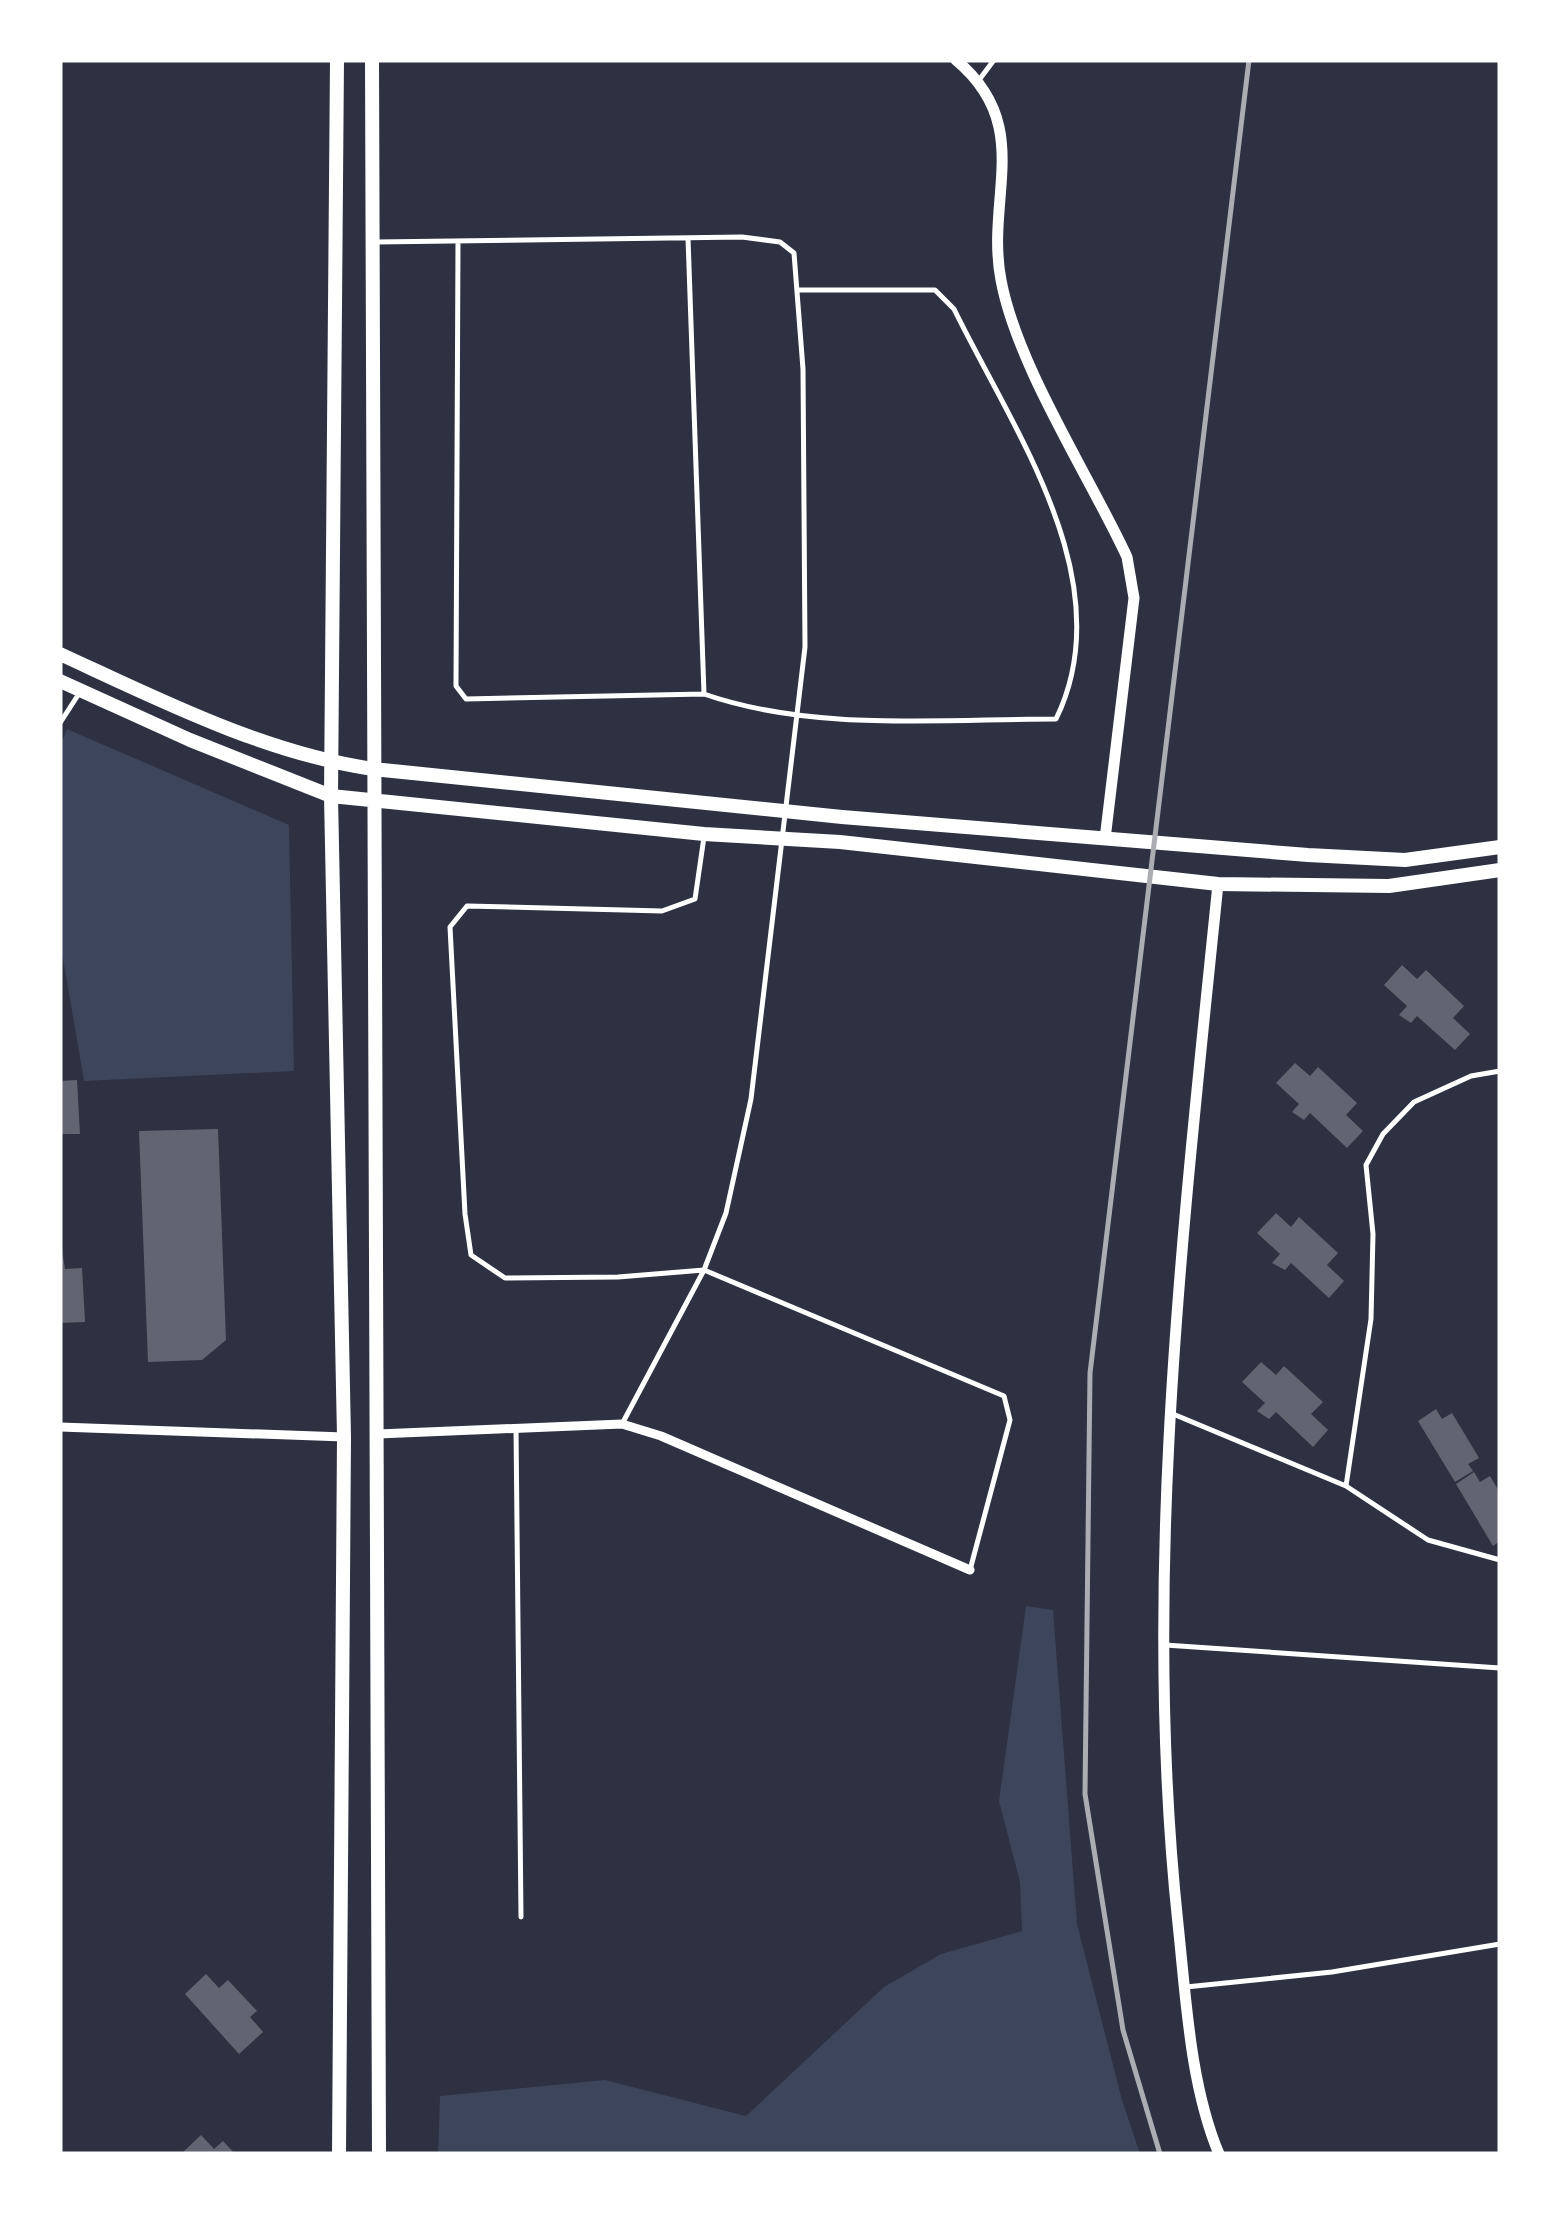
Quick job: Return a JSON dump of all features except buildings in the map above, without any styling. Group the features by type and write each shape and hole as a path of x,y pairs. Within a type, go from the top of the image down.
{"main road":[{"path":"337,60 330,796 344,1437 339,2154"},
{"path":"372,60 379,2154"},
{"path":"60,654 196,716 332,763 373,769 842,817 1404,860 1500,847"},
{"path":"60,681 330,796 704,834 840,842 1218,884 1389,886 1500,870"}],"street":[{"path":"956,60 996,106 1003,152 1000,277 1016,334 1127,557 1134,598 1105,838"},
{"path":"1218,884 1172,1414 1162,1645 1167,1823 1185,1988 1208,2129 1219,2154"},
{"path":"378,1434 622,1424 660,1436 970,1570"},
{"path":"60,1428 344,1437"}],"lane":[{"path":"977,82 994,60"},
{"path":"373,242 688,238 780,242 794,253 803,368 806,647 752,1099 726,1213 704,1270 622,1424"},
{"path":"688,238 704,694"},
{"path":"458,241 456,686 466,699 704,694 739,706 872,719 1056,719 1072,685 1077,606 1066,554 1044,486 954,310 935,290 797,290"},
{"path":"60,724 81,690"},
{"path":"704,834 695,899 662,911 467,906 450,927 465,1214 472,1255 505,1278 618,1278 704,1270 1004,1396 1010,1420 970,1570"},
{"path":"1346,1486 1371,1319 1373,1234 1366,1165 1384,1134 1414,1102 1471,1076 1500,1070"},
{"path":"1172,1414 1346,1486 1428,1540 1500,1560"},
{"path":"516,1428 522,1918"},
{"path":"1162,1645 1500,1668"},
{"path":"1185,1988 1332,1972 1500,1944"}],"shaded area":[{"path":"67,729 289,825 294,1071 84,1081 60,941 60,746"},
{"path":"1026,1606 1053,1610 1077,1924 1122,2100 1140,2154 438,2154 440,2096 605,2080 746,2116 884,1987 941,1954 1022,1931 1020,1882 999,1801"}],"railway":[{"path":"1160,2154 1123,2030 1085,1794 1090,1373 1249,60"}]}
